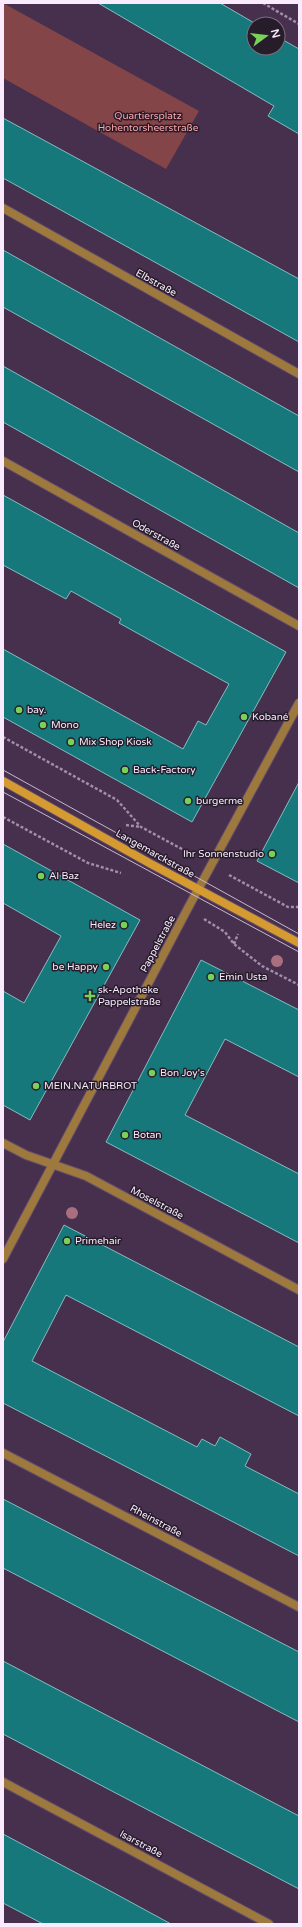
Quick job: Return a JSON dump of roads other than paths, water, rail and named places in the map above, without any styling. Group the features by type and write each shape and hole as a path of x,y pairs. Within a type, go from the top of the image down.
{"main road":[{"name":"Langemarckstraße","path":"3,781 299,943"}],"street":[{"name":"Elbstraße","path":"3,208 299,374"},
{"name":"Oderstraße","path":"3,460 299,626"},
{"name":"Pappelstraße","path":"3,1259 54,1165 198,889 299,703"},
{"name":"Moselstraße","path":"3,1143 26,1155 86,1176 299,1290"},
{"name":"Rheinstraße","path":"3,1453 299,1607"},
{"name":"Isarstraße","path":"3,1782 269,1924"}],"tram line":[{"path":"3,770 299,934"},
{"path":"3,792 299,952"}],"place":[{"name":"bay.","path":"19,710"},
{"name":"Kobané","path":"244,717"},
{"name":"Mono","path":"43,725"},
{"name":"Mix Shop Kiosk","path":"71,742"},
{"name":"Back-Factory","path":"125,770"},
{"name":"burgerme","path":"188,801"},
{"name":"Ihr Sonnenstudio","path":"272,854"},
{"name":"Al Baz","path":"41,876"},
{"name":"Helez","path":"124,925"},
{"name":"be Happy","path":"106,967"},
{"name":"Emin Usta","path":"211,977"},
{"name":"sk-Apotheke Pappelstraße","path":"90,996"},
{"name":"Bon Joy's","path":"152,1073"},
{"name":"MEIN.NATURBROT","path":"36,1086"},
{"name":"Botan","path":"125,1135"},
{"name":"Primehair","path":"67,1241"}],"park label":[{"name":"Quartiersplatz Hohentorsheerstraße","path":"148,122"}]}
